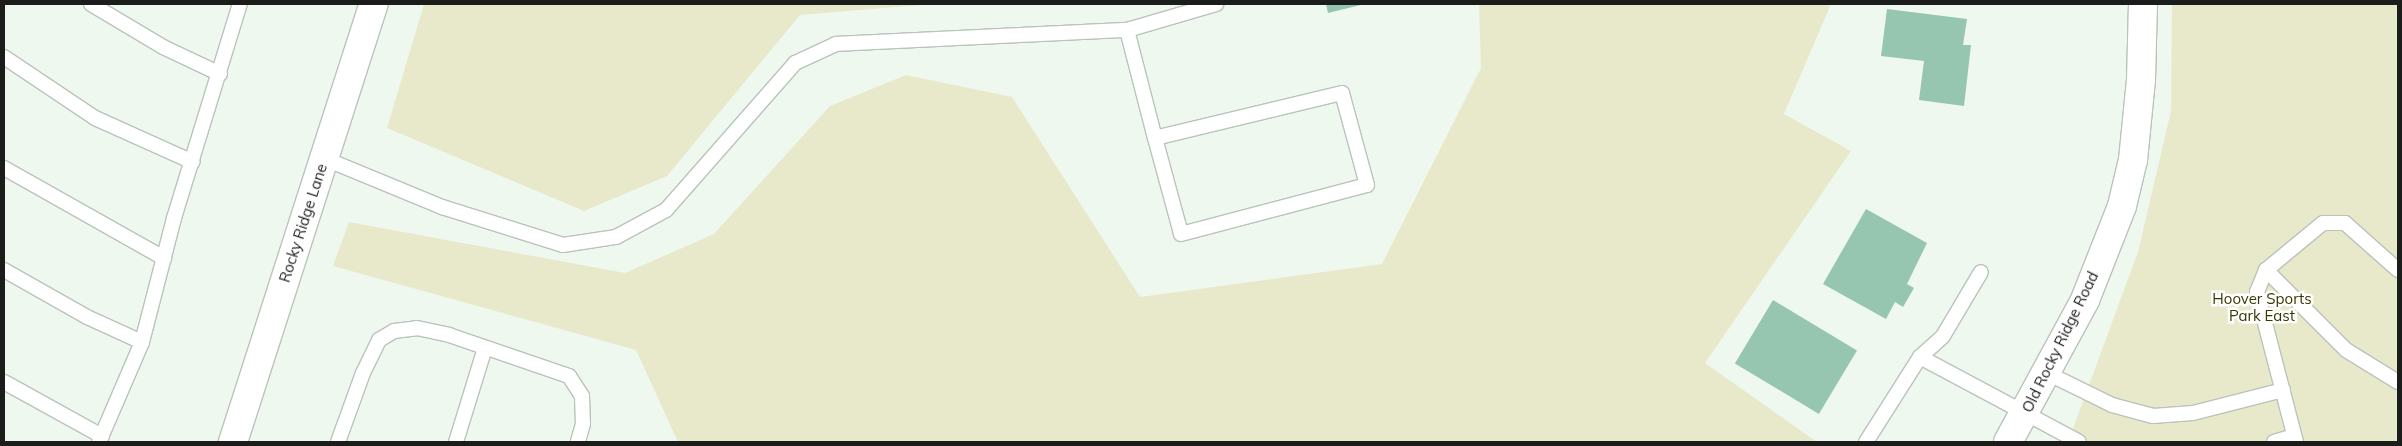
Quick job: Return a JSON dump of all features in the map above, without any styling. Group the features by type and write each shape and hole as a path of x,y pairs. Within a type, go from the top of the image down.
{"street":[{"name":"Rocky Ridge Lane","path":"233,442 374,4"},
{"name":"Old Rocky Ridge Road","path":"2008,442 2047,374 2085,300 2122,206 2133,160 2141,80 2143,4"}],"lane":[{"path":"91,4 163,47 220,74"},
{"path":"4,382 101,439 142,342 164,258 240,4"},
{"path":"324,158 442,207 564,245 616,238 666,210 795,63 836,44 1127,30 1211,4"},
{"path":"1127,30 1155,138 1180,234 1367,185 1342,93 1155,138"},
{"path":"4,57 95,118 192,162"},
{"path":"4,168 164,258"},
{"path":"2274,442 2295,439 2257,292 2266,270 2323,223 2346,223 2398,270"},
{"path":"4,270 86,318 142,342"},
{"path":"2266,270 2346,350 2398,382"},
{"path":"1866,442 1920,357 1942,336 1981,272"},
{"path":"338,442 363,373 379,340 394,331 417,328 449,335 569,376 582,396 583,424 578,442"},
{"path":"456,442 485,348"},
{"path":"1920,357 2079,442"},
{"path":"2047,374 2112,405 2153,416 2193,413 2283,390"}],"green space":[{"path":"424,4 932,4 800,15 667,176 584,211 387,128"},
{"path":"1479,4 1831,4 1784,114 1851,151 1705,363 1817,442 678,442 636,350 333,266 349,222 625,273 714,234 830,106 906,75 1012,97 1140,297 1382,264 1481,68"},
{"name":"Hoover Sports Park East","path":"2172,4 2398,4 2398,442 2068,442 2138,252 2171,111"}],"building":[{"path":"1326,4 1365,4 1328,13"},
{"path":"1887,9 1967,19 1963,45 1971,45 1964,106 1919,100 1924,61 1881,56"},
{"path":"1866,209 1927,243 1907,284 1914,288 1903,307 1895,302 1886,319 1823,284"},
{"path":"1773,300 1857,350 1819,414 1735,363"}]}
